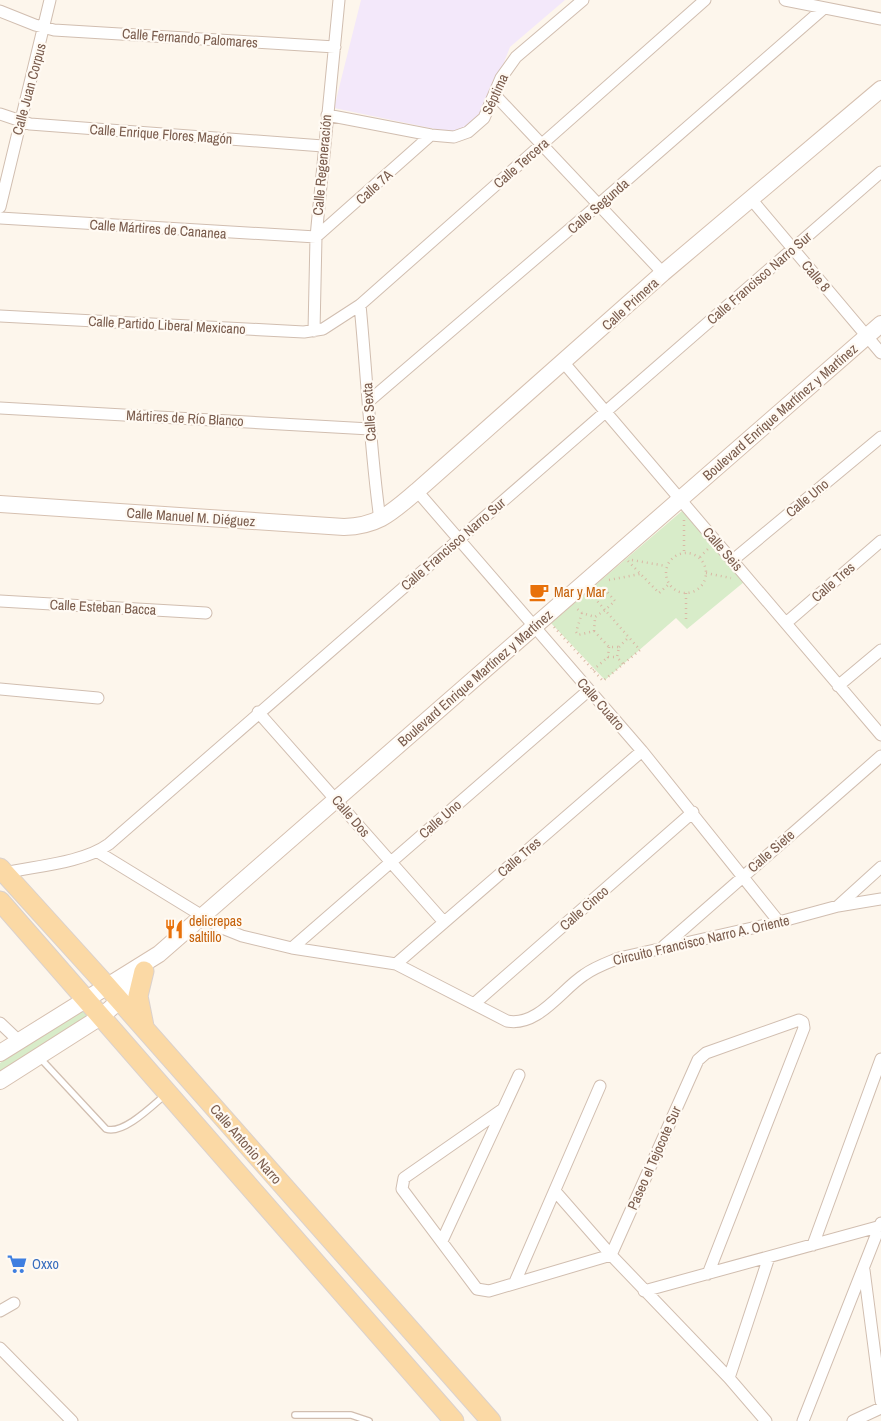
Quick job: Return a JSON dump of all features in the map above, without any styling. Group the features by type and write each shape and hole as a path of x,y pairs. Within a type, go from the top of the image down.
{"main road":[{"name":"Calle Antonio Narro","path":"2,870 146,1029 488,1420"},
{"name":"Calle Antonio Narro","path":"0,901 86,997 454,1421"},
{"path":"144,971 138,996 146,1029"}],"street":[{"name":"Calle Juan Corpus","path":"0,207 50,0"},
{"name":"Calle Regeneración","path":"314,331 316,237 323,146 339,0"},
{"name":"Séptima","path":"327,115 431,135 454,137 468,132 484,118 502,78 516,57 583,0"},
{"name":"Calle Tercera","path":"334,324 360,305 705,0"},
{"path":"785,0 881,19"},
{"name":"Calle Segunda","path":"369,401 598,206 824,8"},
{"name":"Calle Fernando Palomares","path":"0,11 44,28 335,47"},
{"name":"Calle Primera","path":"380,520 417,491 664,273 881,88"},
{"path":"495,94 598,206 664,273"},
{"name":"Calle Enrique Flores Magón","path":"0,114 20,122 323,146"},
{"name":"Calle 7A","path":"316,237 431,135"},
{"name":"Calle Francisco Narro Sur","path":"2,870 98,852 881,172"},
{"name":"Calle 8","path":"751,199 881,353"},
{"name":"Calle Mártires de Cananea","path":"0,218 316,237"},
{"name":"Calle Sexta","path":"360,305 380,520"},
{"name":"Calle Partido Liberal Mexicano","path":"0,316 314,331 334,324"},
{"name":"Boulevard Enrique Martínez y Martínez","path":"0,1081 102,1016 120,1000 159,954 881,324"},
{"name":"Calle Seis","path":"564,363 881,735"},
{"name":"Mártires de Río Blanco","path":"0,408 370,428"},
{"name":"Calle Uno","path":"732,560 881,437"},
{"name":"Calle Cuatro","path":"417,491 642,751 744,875 780,922"},
{"name":"Calle Manuel M. Diéguez","path":"0,504 344,527 360,526 380,520"},
{"name":"Calle Tres","path":"786,623 881,541"},
{"name":"Calle Esteban Bacca","path":"0,601 206,613"},
{"path":"838,686 881,650"},
{"path":"0,689 98,698"},
{"name":"Calle Uno","path":"292,948 589,690"},
{"name":"Calle Dos","path":"258,712 443,921"},
{"name":"Calle Tres","path":"396,964 443,921 642,751"},
{"name":"Calle Siete","path":"663,947 881,756"},
{"name":"Calle Cinco","path":"475,1003 693,812"},
{"name":"Circuito Francisco Narro A. Oriente","path":"98,852 202,917 242,936 292,948 396,964 507,1021 525,1021 534,1016 583,976 600,965 663,947 780,922 838,906 881,899"},
{"path":"838,906 881,867"},
{"name":"Boulevard Enrique Martínez y Martínez","path":"0,1053 106,984 159,954"},
{"name":"Paseo el Tejocote Sur","path":"611,1255 698,1060 706,1053 798,1020 803,1022 804,1028 708,1274"},
{"path":"0,1023 19,1041"},
{"path":"813,1245 881,1058"},
{"path":"442,1241 519,1075"},
{"path":"516,1282 600,1086"},
{"path":"502,1109 404,1178 402,1184 402,1188 477,1289 489,1292 516,1282 611,1255"},
{"path":"555,1191 644,1292 729,1378 766,1421"},
{"path":"644,1292 881,1225"},
{"path":"803,1421 881,1225"},
{"path":"729,1378 769,1258"},
{"path":"864,1268 881,1401"},
{"path":"0,1311 14,1302"},
{"path":"0,1348 72,1421"},
{"path":"854,1421 881,1408"}],"lane":[{"path":"39,1057 106,1129 121,1129 169,1093"},
{"path":"295,1415 351,1415 369,1421"}],"path":[{"path":"684,517 684,552"},
{"path":"699,558 713,544"},
{"path":"684,552 699,558 705,567 706,573 705,579 698,589 686,593 679,592 669,584 666,567 673,557 684,552"},
{"path":"666,567 626,559 658,593 669,584"},
{"path":"706,573 734,578"},
{"path":"594,631 596,618 615,601 599,582 640,574"},
{"path":"551,623 603,681 640,650 588,591"},
{"path":"686,593 686,623"},
{"path":"572,605 582,613 596,618"},
{"path":"582,613 576,632 578,635 594,631"},
{"path":"594,631 609,647 618,647"},
{"path":"623,664 617,657 618,647 629,637"},
{"path":"608,657 609,647"},
{"path":"593,670 608,657 617,657"}],"shaded area":[{"path":"361,0 565,0 510,47 485,111 459,134 334,108"}],"green space":[{"path":"682,511 744,582 687,629 676,618 605,680 551,623"},
{"path":"85,1009 87,1019 0,1074 0,1063"}],"place":[{"name":"Mar y Mar","path":"539,592"},
{"name":"delicrepas saltillo","path":"174,929"},
{"name":"Oxxo","path":"17,1264"}]}
